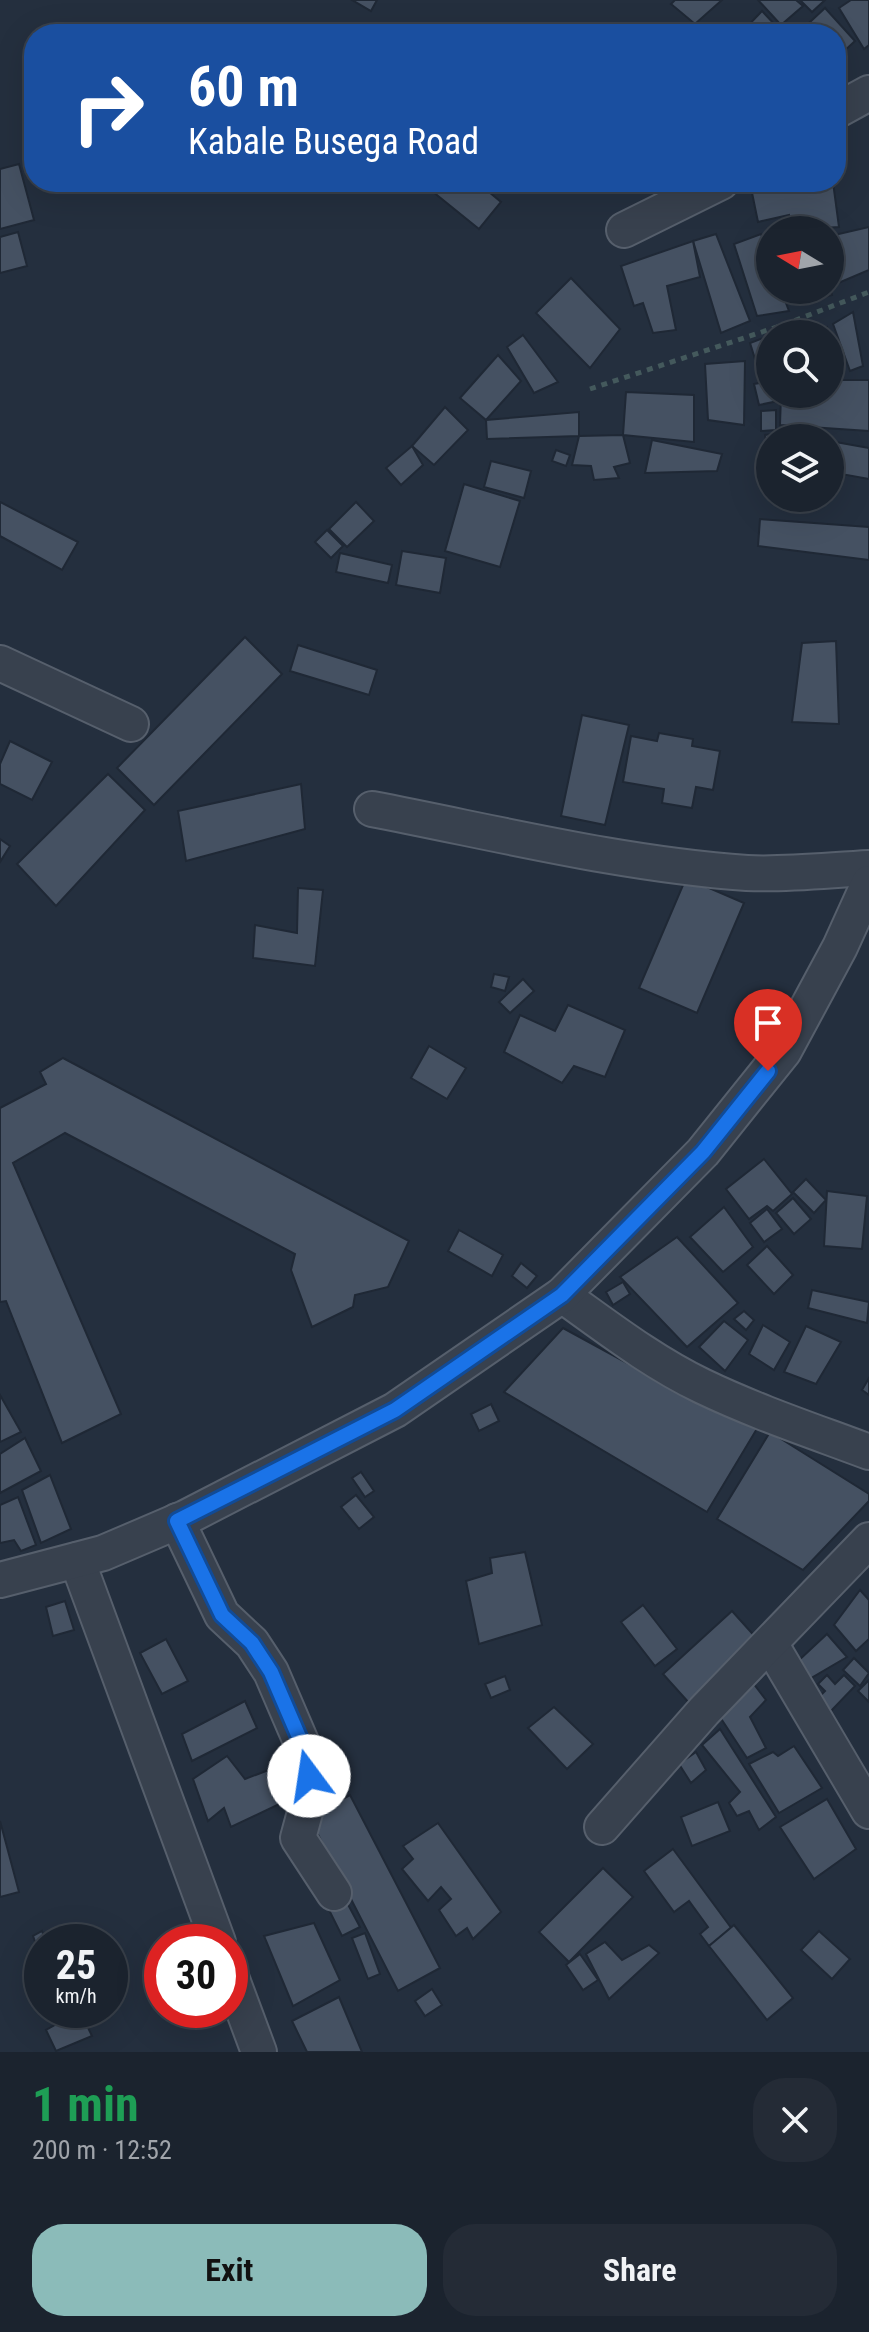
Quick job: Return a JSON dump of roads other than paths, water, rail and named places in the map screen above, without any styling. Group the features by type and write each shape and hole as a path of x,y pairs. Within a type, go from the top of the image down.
{"street":[{"path":"846,106 869,93"},
{"path":"624,230 701,192"},
{"path":"0,663 131,724"},
{"path":"372,809 567,851 682,866 749,873 869,868"},
{"path":"0,1580 103,1553 177,1521 395,1410 562,1295 703,1152 784,1051 840,947 869,883"},
{"path":"562,1295 642,1351 700,1385 764,1414 869,1452"},
{"path":"177,1521 222,1615 252,1643 271,1672 308,1758 310,1794 298,1838 334,1893"},
{"path":"602,1827 704,1711 869,1540"},
{"path":"77,1560 211,1924"},
{"path":"771,1645 869,1811"},
{"path":"248,2022 259,2052"}]}
